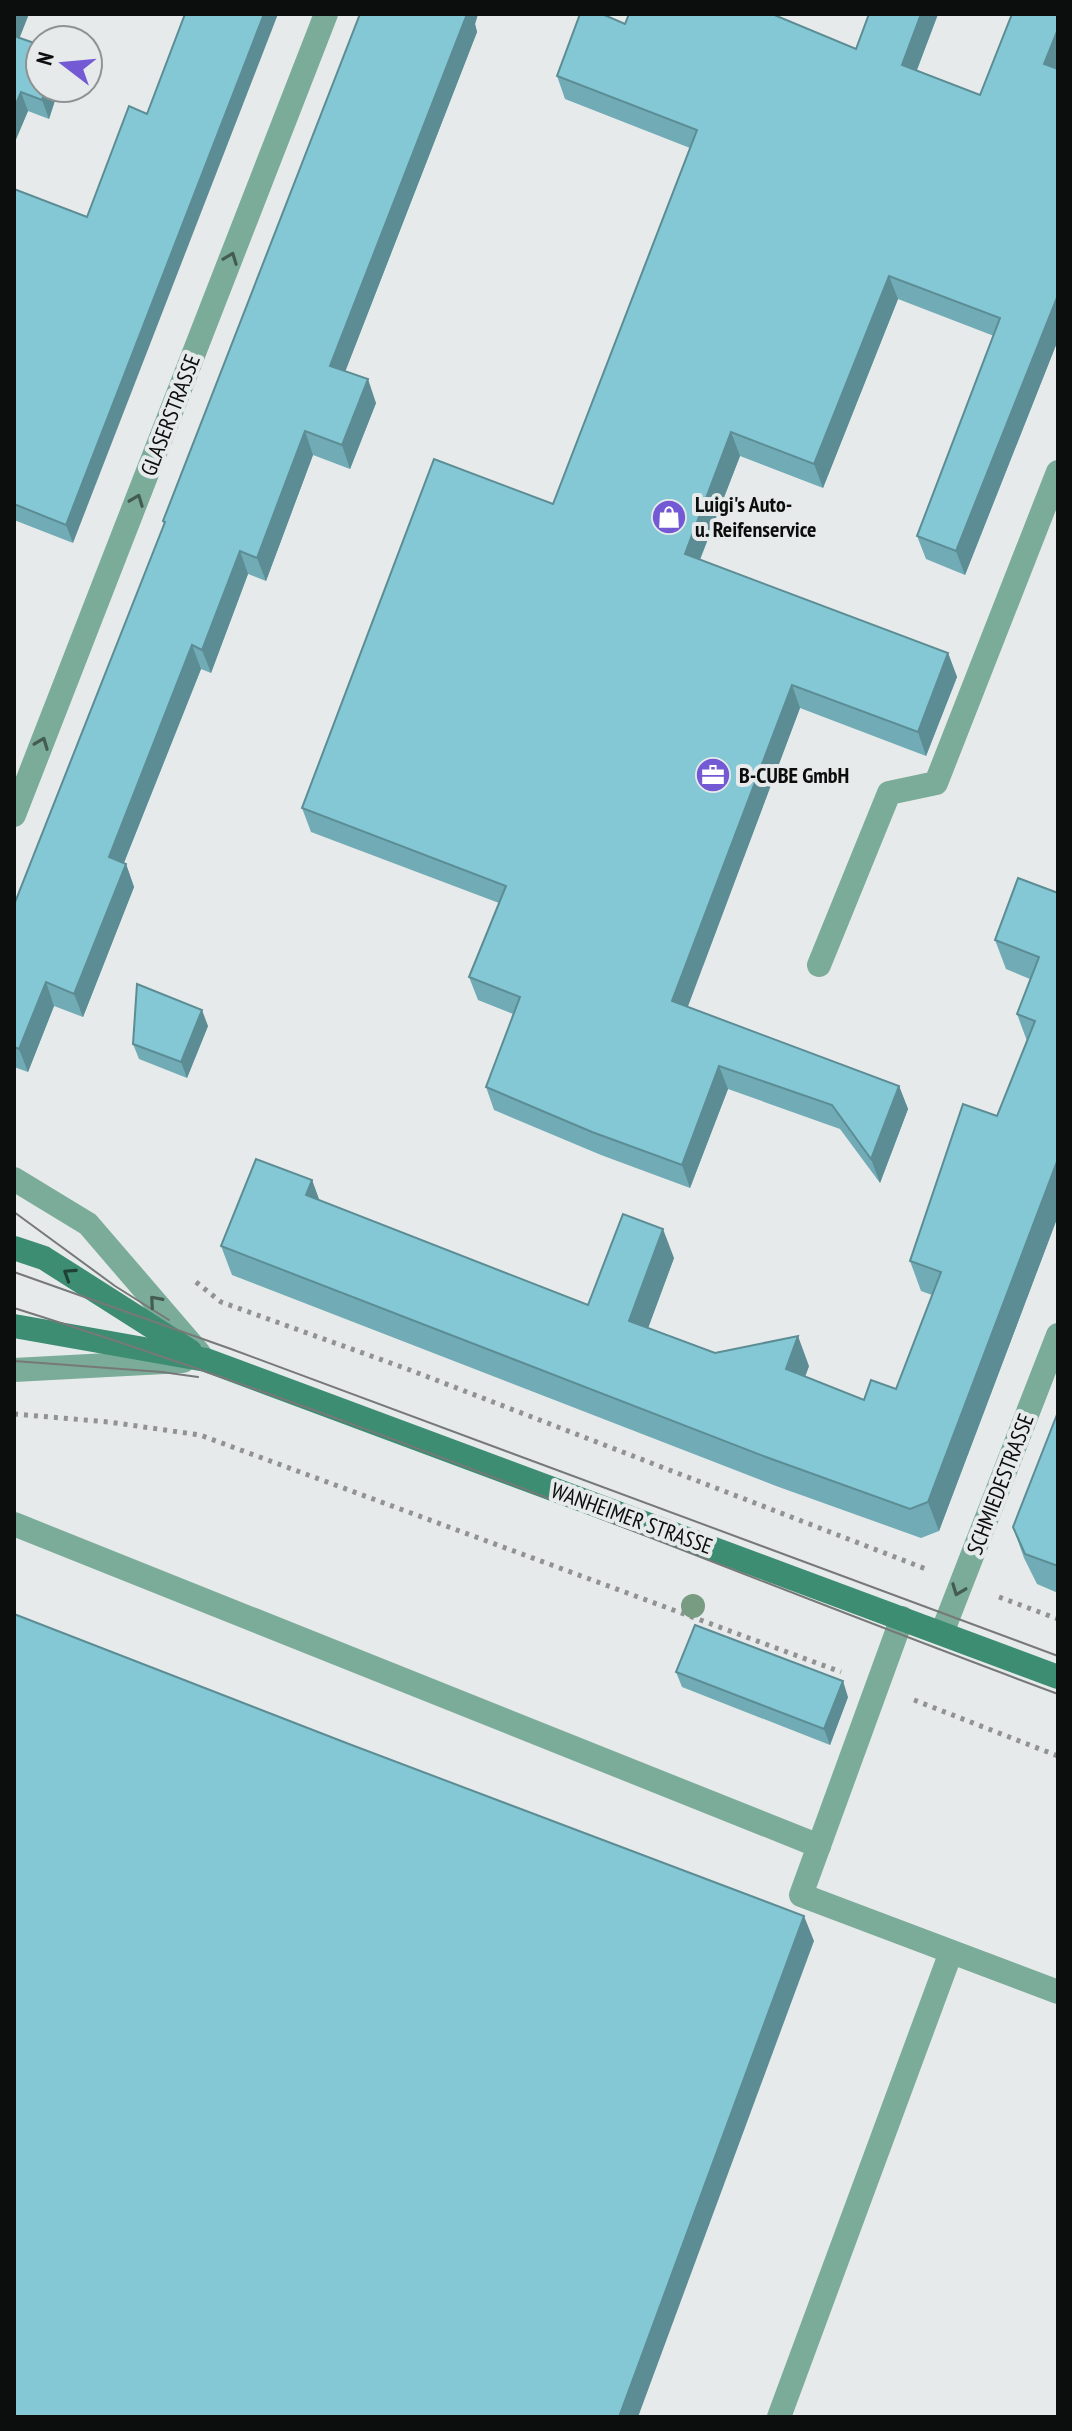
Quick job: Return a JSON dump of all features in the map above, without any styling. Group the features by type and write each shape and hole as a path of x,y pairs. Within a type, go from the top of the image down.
{"street":[{"name":"GLASERSTRASSE","path":"14,815 326,14"},
{"path":"819,965 889,793 936,783 1058,472"},
{"name":"WANHEIMER STRASSE","path":"14,1179 88,1224 206,1360"},
{"name":"WANHEIMER STRASSE","path":"14,1248 44,1258 206,1360"},
{"name":"WANHEIMER STRASSE","path":"14,1326 206,1360 1058,1677"},
{"name":"SCHMIEDESTRASSE","path":"942,1633 1058,1335"},
{"name":"WANHEIMER STRASSE","path":"14,1370 206,1360"},
{"path":"14,1524 819,1846"},
{"path":"902,1618 801,1895 1058,1992"},
{"path":"779,2417 951,1952"}],"path":[{"path":"185,1275 221,1302 410,1370 1058,1619"},
{"path":"14,1414 109,1422 200,1435 1058,1756"}],"building":[{"path":"185,14 264,14 66,525 14,504 14,189 87,217 129,106 147,114"},
{"path":"360,14 467,14 330,366 368,379 342,445 305,431 257,558 240,551 202,650 192,645 109,857 126,864 74,994 46,982 19,1049 14,1047 14,905"},
{"path":"580,14 602,14 625,24 629,14 772,14 856,49 869,14 921,14 902,65 980,95 1012,14 1058,14 1058,29 1044,64 1058,69 1058,295 956,551 917,536 1000,318 889,276 814,464 731,432 685,554 948,653 918,732 792,685 672,1001 899,1086 871,1159 832,1105 719,1066 682,1165 592,1132 486,1087 520,997 469,977 506,886 302,808 434,459 553,504 697,130 557,76"},
{"path":"14,36 24,39 24,93 21,92 14,109"},
{"path":"1018,878 1058,893 1058,1159 928,1502 910,1509 766,1457 221,1246 256,1159 312,1180 306,1195 588,1305 623,1214 663,1229 629,1321 715,1353 798,1336 786,1369 864,1400 871,1380 896,1389 941,1272 910,1261 963,1104 997,1116 1035,1021 1017,1014 1039,957 995,940"},
{"path":"137,984 202,1010 181,1062 133,1044"},
{"path":"1058,1412 1058,1566 1025,1554 1013,1527"},
{"path":"14,1614 804,1916 619,2417 14,2417"},
{"path":"695,1625 843,1681 824,1729 676,1672"}],"tram line":[{"path":"14,1212 115,1286 169,1320"},
{"path":"14,1272 231,1349 1058,1656"},
{"path":"14,1308 146,1351 408,1445 1058,1694"},
{"path":"14,1361 198,1377"}],"place":[{"name":"Luigi's Auto- u. Reifenservice","path":"669,517"},
{"name":"B-CUBE GmbH","path":"713,775"}]}
